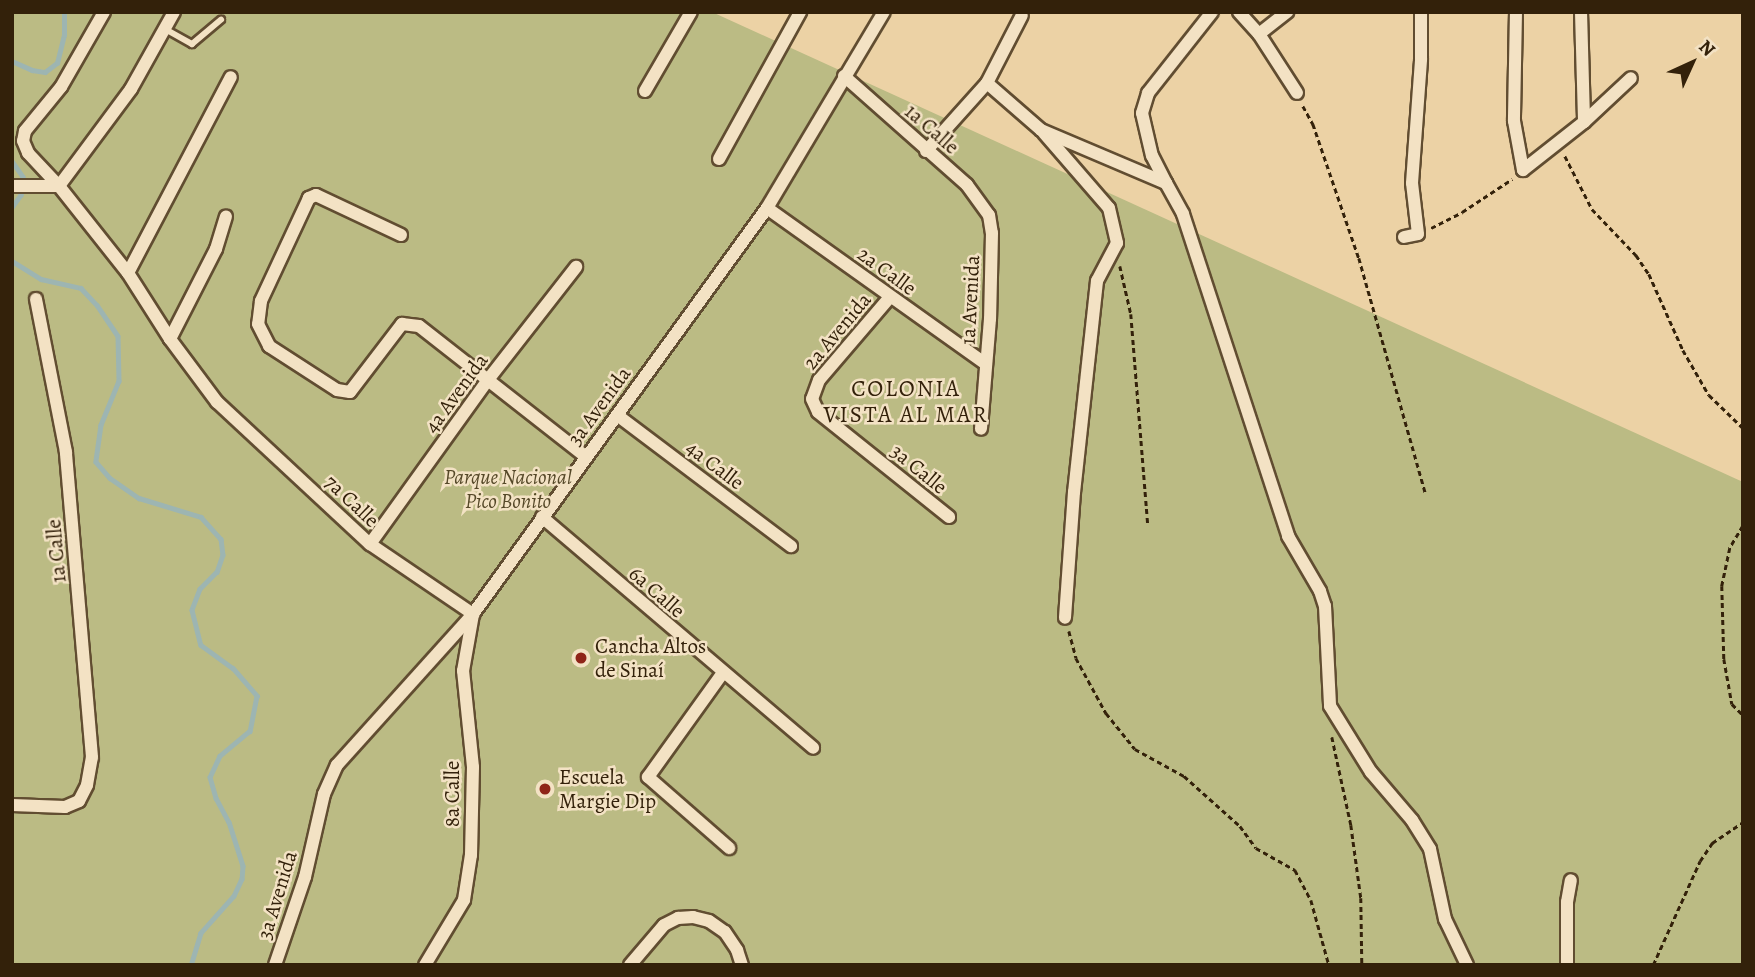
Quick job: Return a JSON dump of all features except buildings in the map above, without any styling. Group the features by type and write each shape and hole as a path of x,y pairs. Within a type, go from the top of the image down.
{"street":[{"name":"7a Calle","path":"104,12 61,87 25,131 23,141 28,153 59,186 128,273 170,339 217,402 370,544 472,614"},
{"path":"12,186 59,186 131,89 174,12"},
{"path":"645,91 691,12"},
{"path":"719,159 800,12"},
{"name":"3a Avenida","path":"275,965 305,877 324,794 337,765 472,614 617,415 767,208 884,12"},
{"path":"1212,12 1148,93 1142,113 1152,156 1183,214 1288,536 1320,591 1325,606 1330,706 1371,772 1412,820 1430,849 1445,919 1467,965"},
{"path":"1240,12 1259,34 1297,93"},
{"path":"1259,34 1287,12"},
{"path":"1404,237 1418,234 1412,183 1421,59 1421,12"},
{"path":"1516,12 1514,121 1523,170 1584,122 1631,78"},
{"path":"1581,12 1584,122"},
{"path":"926,151 987,83 1022,15"},
{"name":"1a Calle","path":"844,76 967,185 989,215"},
{"path":"128,273 231,77"},
{"path":"987,83 1041,130 1109,208 1116,249 1097,281 1074,492 1065,618"},
{"path":"1041,130 1141,169 1166,183"},
{"path":"401,235 312,195 263,294 258,324 269,346 337,390 349,392 402,324 419,326 586,457"},
{"name":"2a Calle","path":"767,208 986,364"},
{"name":"1a Avenida","path":"981,429 992,233 989,215"},
{"path":"170,339 206,271 226,218"},
{"name":"4a Avenida","path":"370,544 486,381 576,267"},
{"name":"2a Avenida","path":"813,390 890,297"},
{"name":"1a Calle","path":"12,805 65,807 79,801 87,785 93,757 66,452 36,299"},
{"name":"3a Calle","path":"813,390 812,399 818,412 949,517"},
{"name":"4a Calle","path":"617,415 790,546"},
{"name":"6a Calle","path":"542,517 722,674 813,748"},
{"name":"8a Calle","path":"425,965 464,900 471,855 473,767 463,671 472,614"},
{"path":"722,674 649,772 652,783 729,848"},
{"path":"1567,965 1567,902 1571,880"},
{"path":"631,965 664,925 678,918 693,917 709,921 725,932 737,950 742,965"}],"lane":[{"path":"165,29 192,44 221,20"}],"path":[{"path":"1297,93 1313,124 1359,258 1426,494"},
{"path":"1558,142 1592,209 1636,255 1648,274 1683,350 1709,395 1743,428"},
{"path":"1418,234 1462,212 1523,170"},
{"path":"1116,249 1130,314 1148,524"},
{"path":"1743,526 1731,548 1722,586 1724,659 1731,704 1743,715"},
{"path":"1065,618 1076,658 1106,713 1135,748 1184,776 1240,826 1256,848 1295,870 1311,900 1329,965"},
{"path":"1330,706 1332,750 1351,825 1361,898 1362,965"},
{"path":"1653,965 1700,861 1712,843 1743,822"}],"green space":[{"name":"Parque Nacional Pico Bonito","path":"12,12 712,12 1743,482 1743,965 12,965"}],"waterway":[{"path":"12,61 32,70 45,72 57,63 64,35 64,12"},
{"path":"12,161 23,177 21,195 12,208"},
{"path":"12,261 41,279 81,288 97,305 118,336 119,381 101,425 96,462 110,478 139,498 201,517 221,539 223,555 217,572 200,589 192,610 201,645 233,668 257,696 250,731 220,756 210,777 216,798 229,822 243,866 242,879 234,896 201,933 191,965"}],"place":[{"name":"Cancha Altos de Sinaí","path":"581,658"},
{"name":"Escuela Margie Dip","path":"545,789"}],"district":[{"name":"COLONIA VISTA AL MAR","path":"906,402"}]}
